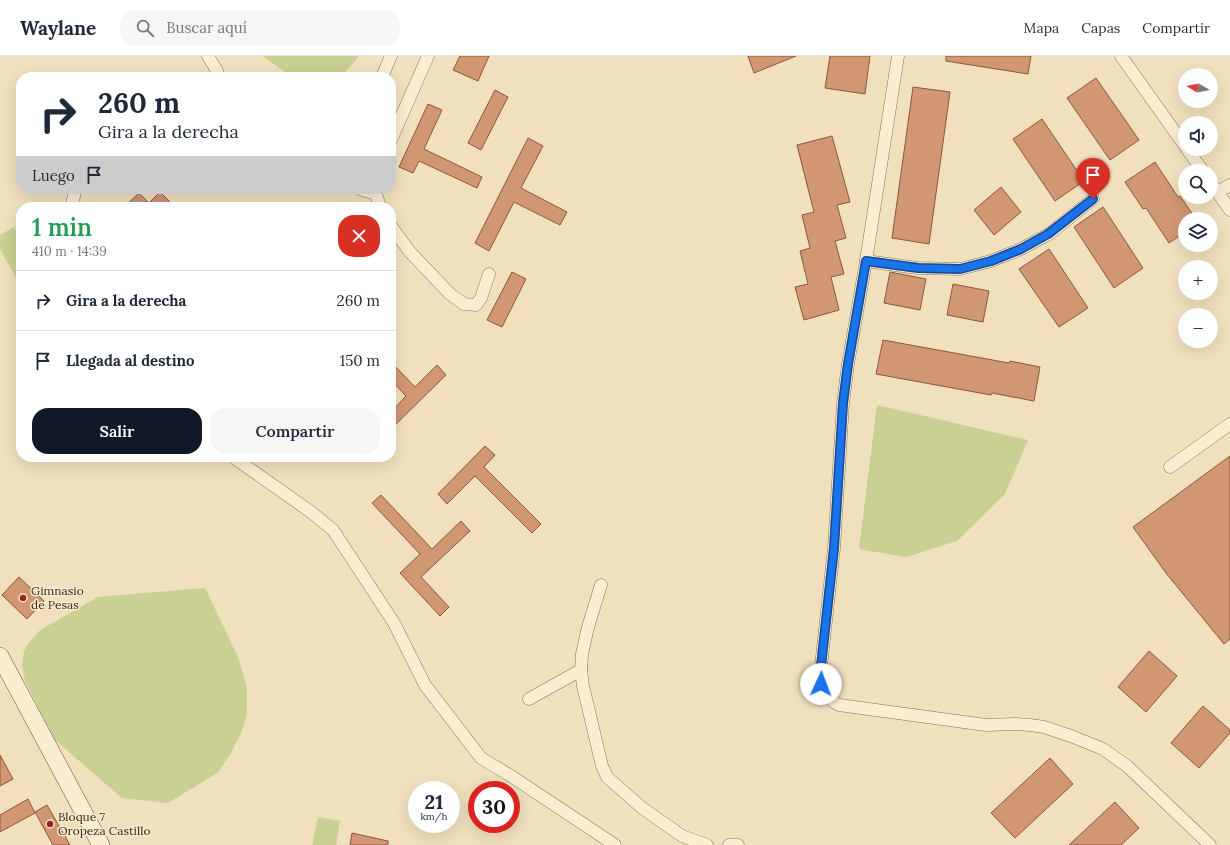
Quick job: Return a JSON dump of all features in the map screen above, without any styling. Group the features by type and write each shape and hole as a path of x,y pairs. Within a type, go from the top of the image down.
{"street":[{"path":"208,56 217,72"},
{"path":"384,72 391,56"},
{"path":"396,129 428,56"},
{"path":"898,56 843,403 834,548 820,675 824,693 839,705 853,708 986,725 1030,725 1044,727 1071,736 1103,749 1127,766 1210,845"},
{"path":"1121,56 1178,136"},
{"path":"1218,187 1230,185"},
{"path":"1218,194 1230,210"},
{"path":"866,261 918,268 960,269 991,261 1021,249 1048,234 1093,199"},
{"path":"396,233 410,252 450,294 464,304 476,305 481,298 488,274"},
{"path":"1170,467 1230,424"},
{"path":"240,462 312,512 332,530 394,623 425,685 481,758 511,776 615,845"},
{"path":"601,585 588,627 582,654 581,670 583,686 602,766 607,777 640,807 682,836 707,845"},
{"path":"0,656 101,845"},
{"path":"529,699 581,670"},
{"path":"729,845 738,845"}],"green space":[{"path":"263,56 359,56 345,72 285,72"},
{"path":"14,227 16,231 16,278 0,249 0,235"},
{"path":"877,405 1028,440 1005,494 957,541 906,557 859,549"},
{"path":"205,588 238,657 247,688 247,715 241,733 230,755 217,773 168,803 122,798 55,740 25,681 22,665 24,651 40,630 98,597"},
{"path":"318,817 340,821 336,845 312,845"}],"building":[{"path":"460,56 489,56 478,81 453,70"},
{"path":"748,56 796,56 754,73"},
{"path":"830,56 870,56 865,94 825,88"},
{"path":"946,56 1031,56 1028,74 946,61"},
{"path":"1096,78 1139,140 1110,160 1067,98"},
{"path":"913,87 950,92 929,244 892,238"},
{"path":"495,90 508,97 481,150 468,143"},
{"path":"428,104 442,110 424,149 482,177 477,188 419,161 413,173 399,167"},
{"path":"1042,119 1084,181 1055,201 1013,139"},
{"path":"832,136 850,202 837,205 846,238 835,241 844,274 831,277 839,310 804,320 795,287 808,284 800,251 810,248 802,215 814,212 797,145"},
{"path":"528,138 543,146 521,188 567,212 560,225 514,202 489,251 475,243"},
{"path":"1155,162 1178,197 1178,204 1186,204 1191,212 1178,212 1178,237 1169,243 1146,208 1143,209 1125,182"},
{"path":"1001,187 1021,212 994,235 974,210"},
{"path":"138,194 140,194 148,202 129,202"},
{"path":"158,194 162,194 170,202 150,202"},
{"path":"1103,207 1143,268 1114,288 1074,227"},
{"path":"1049,249 1088,308 1059,327 1019,269"},
{"path":"512,272 526,279 502,327 487,320"},
{"path":"890,272 926,279 920,310 884,303"},
{"path":"953,284 989,291 983,322 947,315"},
{"path":"883,340 1009,363 1010,361 1040,367 1034,401 992,393 991,395 876,374"},
{"path":"437,365 446,375 396,424 396,407 406,396 396,385 396,367 415,387"},
{"path":"485,446 495,455 484,467 541,524 532,533 475,476 447,504 438,494"},
{"path":"1230,456 1230,639 1224,644 1166,573 1133,527"},
{"path":"381,495 432,549 461,521 470,531 421,577 449,607 440,616 400,573 420,554 372,503"},
{"name":"Gimnasio de Pesas","path":"19,577 44,601 27,619 2,595"},
{"path":"1149,651 1177,676 1146,712 1118,687"},
{"path":"1203,706 1230,730 1230,733 1199,768 1171,743"},
{"path":"0,755 13,779 0,786"},
{"path":"1050,758 1073,784 1015,838 991,813"},
{"path":"28,799 35,813 0,832 0,815"},
{"path":"1115,802 1139,828 1121,845 1069,845"},
{"path":"47,805 70,845 53,845 35,812"},
{"path":"352,833 388,841 388,845 350,845"}],"place":[{"name":"Gimnasio de Pesas","path":"23,598"},
{"name":"Bloque 7 Oropeza Castillo","path":"50,824"}],"route":[{"path":"821,684 820,675 834,548 843,403 848,364 866,261 918,268 960,269 991,261 1021,249 1048,234 1093,199"}]}
